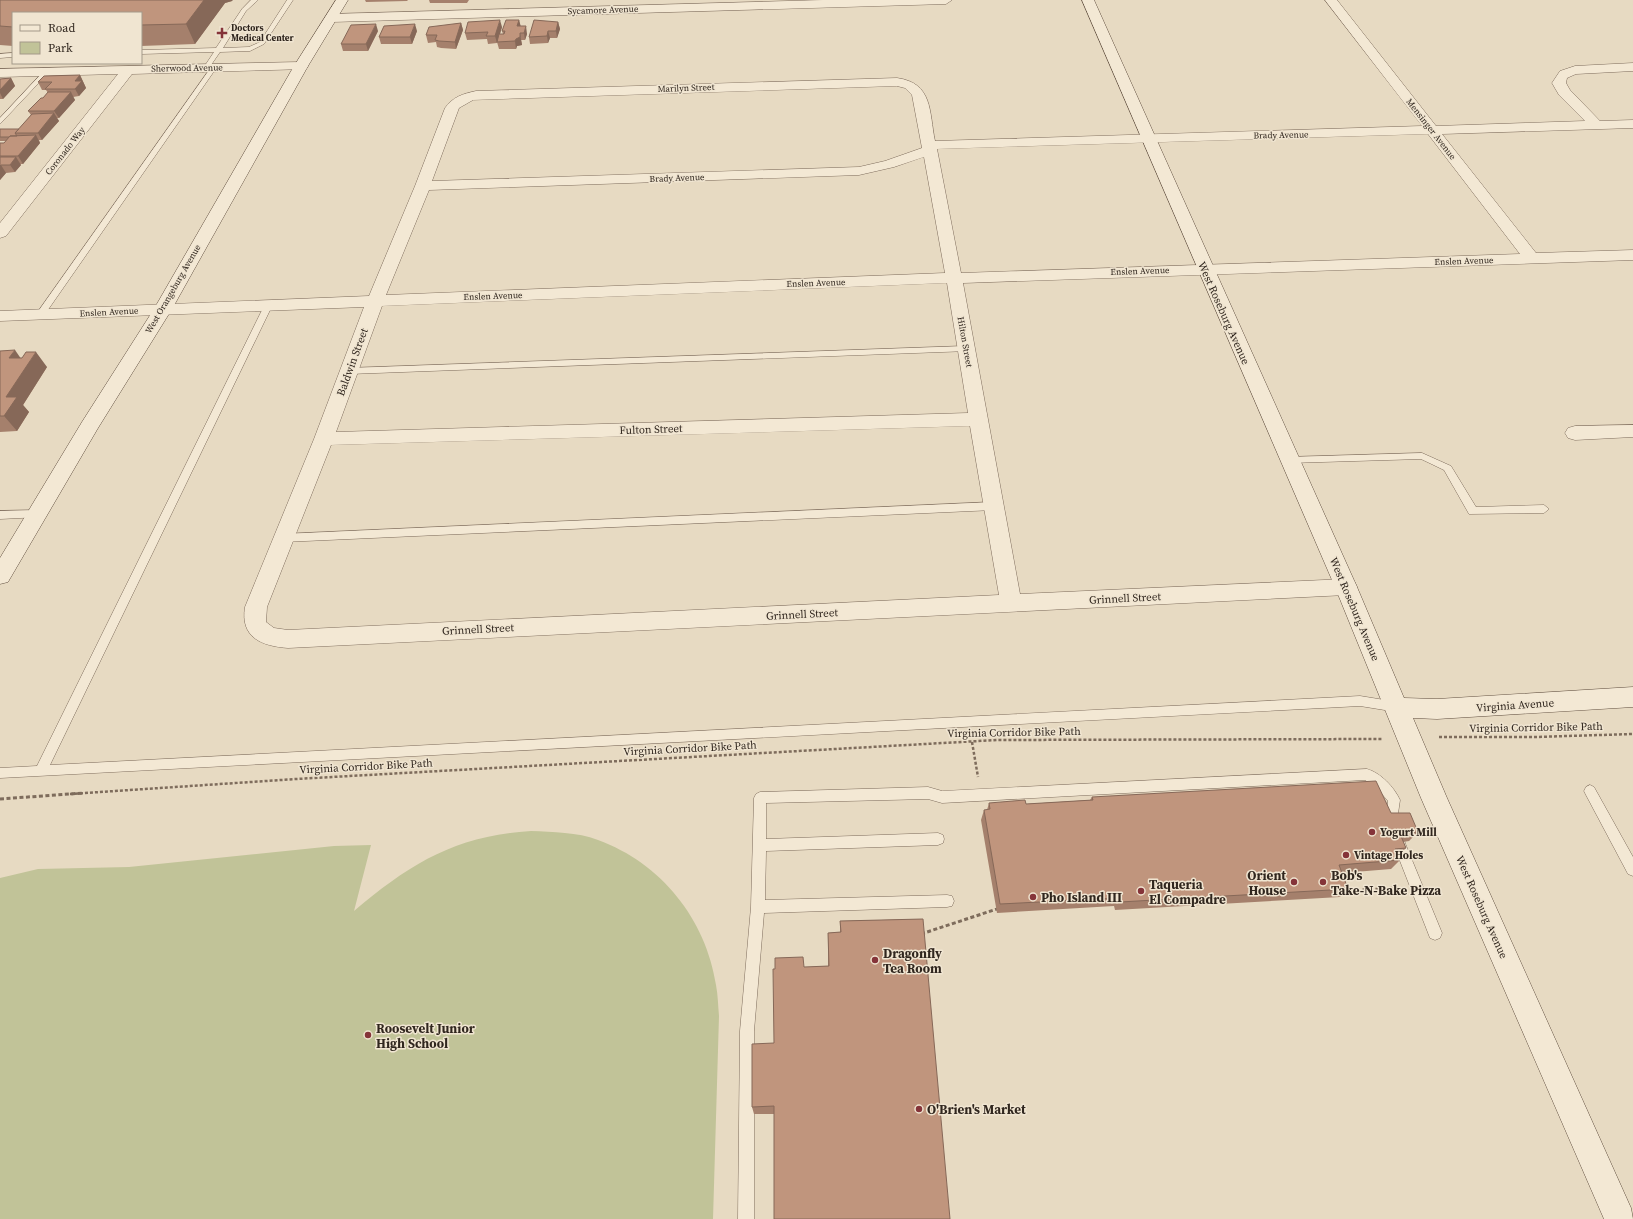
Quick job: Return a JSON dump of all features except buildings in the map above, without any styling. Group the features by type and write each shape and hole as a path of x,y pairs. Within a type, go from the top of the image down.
{"street":[{"name":"West Orangeburg Avenue","path":"0,576 163,309 301,66 342,0"},
{"name":"Sycamore Avenue","path":"332,18 946,0"},
{"name":"West Roseburg Avenue","path":"1088,0 1204,269 1346,587 1434,798 1620,1219"},
{"name":"Mensinger Avenue","path":"1331,0 1531,258"},
{"name":"Sherwood Avenue","path":"0,73 301,66"},
{"path":"1596,126 1564,92 1559,83 1560,77 1566,72 1575,70 1633,67"},
{"name":"Coronado Way","path":"0,233 130,69"},
{"name":"Marilyn Street","path":"464,98 485,94 888,82 908,85"},
{"name":"Hilton Street","path":"908,85 914,88 919,95 954,278 1011,603"},
{"name":"Baldwin Street","path":"259,631 255,625 254,616 256,607 324,439 375,301 423,186 452,108 464,98"},
{"name":"Brady Avenue","path":"423,186 859,171 889,164 929,148 1148,138 1433,131 1633,124"},
{"name":"Enslen Avenue","path":"0,316 954,278 1633,255"},
{"name":"Fulton Street","path":"324,439 978,419"},
{"path":"1575,433 1633,431"},
{"name":"Grinnell Street","path":"259,631 277,638 288,639 1346,587"},
{"name":"Virginia Avenue","path":"1397,708 1437,709 1633,697"}],"lane":[{"path":"40,315 211,67 219,50 244,10 255,0"},
{"path":"142,52 250,49 262,43 290,0"},
{"path":"0,56 12,55"},
{"path":"0,122 46,72"},
{"path":"42,770 268,306"},
{"path":"349,372 966,349"},
{"path":"1290,460 1422,456 1448,468 1473,511 1544,509"},
{"path":"284,538 994,506"},
{"path":"0,515 37,514"},
{"path":"0,773 1360,701 1397,708"},
{"path":"746,1219 747,1032 758,907 760,798 928,793 942,797 1367,774 1381,784 1394,800 1391,823"},
{"path":"1590,791 1633,870"},
{"path":"759,845 938,839"},
{"path":"1399,842 1434,933"},
{"path":"758,907 947,901"}],"path":[{"name":"Virginia Corridor Bike Path","path":"1439,737 1534,737 1633,734"},
{"name":"Virginia Corridor Bike Path","path":"0,800 296,779 972,742 1210,738 1382,739"},
{"path":"972,742 980,783"},
{"path":"1337,891 1400,888"},
{"path":"913,936 1000,908"}],"green space":[{"name":"Roosevelt Junior High School","path":"531,831 565,833 590,837 621,850 642,863 677,896 691,916 702,938 711,961 718,997 719,1016 713,1219 0,1219 0,878 38,869 129,867 334,846 371,845 354,911 395,879 435,855 479,839"}],"place":[{"name":"Doctors Medical Center","path":"222,33"},
{"name":"Yogurt Mill","path":"1372,832"},
{"name":"Vintage Holes","path":"1346,855"},
{"name":"Orient House","path":"1294,882"},
{"name":"Bob's Take-N-Bake Pizza","path":"1323,882"},
{"name":"Taqueria El Compadre","path":"1141,891"},
{"name":"Pho Island III","path":"1033,897"},
{"name":"Dragonfly Tea Room","path":"875,960"},
{"name":"Roosevelt Junior High School","path":"368,1035"},
{"name":"O'Brien's Market","path":"919,1109"}]}
